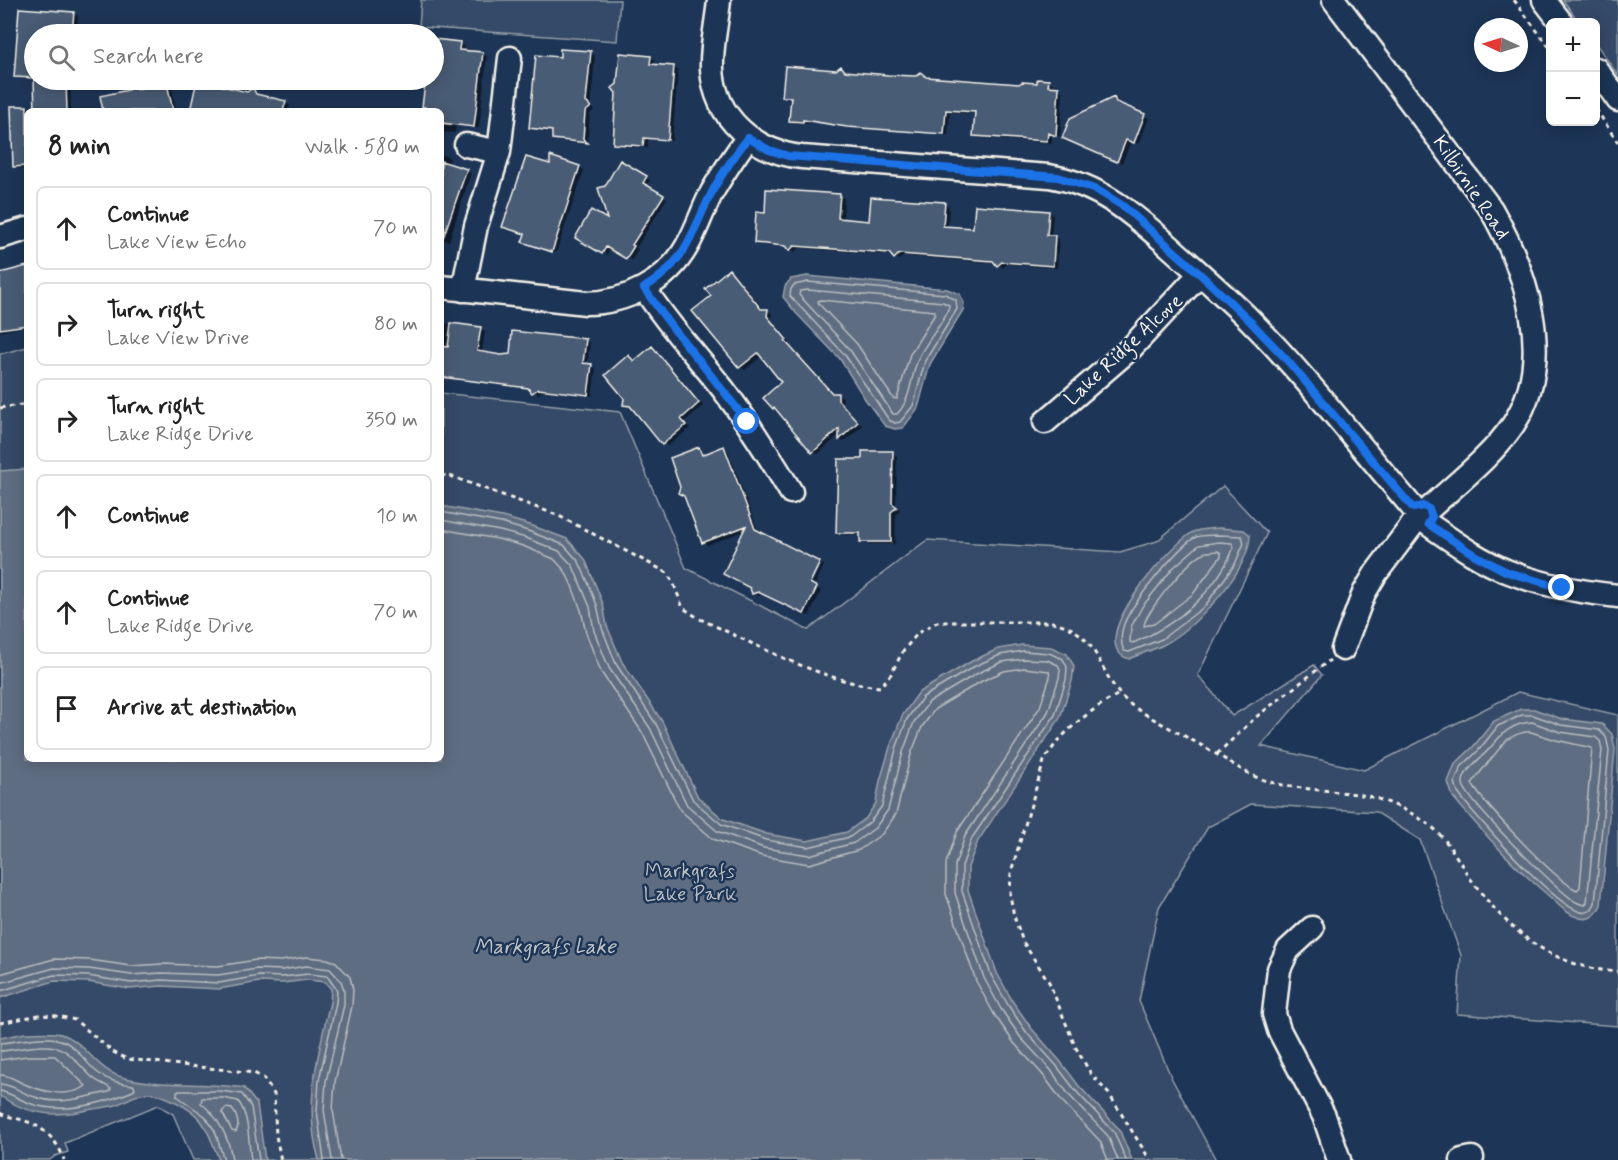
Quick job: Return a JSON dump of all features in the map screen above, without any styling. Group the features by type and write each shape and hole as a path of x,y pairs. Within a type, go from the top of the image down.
{"street":[{"path":"719,0 712,60 714,83 728,116 748,138 769,150 788,156 1040,175 1074,182 1097,190 1123,206 1246,317 1286,359 1421,517 1473,554 1507,572 1562,588 1618,596"},
{"name":"Kilbirnie Road","path":"1334,0 1491,208 1508,238 1528,299 1534,348 1529,389 1523,406 1499,443 1421,517 1376,573 1364,593 1343,649"},
{"path":"1544,0 1558,18"},
{"path":"510,58 499,152 472,241 452,288 593,303 615,299 644,288 664,274 686,249 713,190 748,138"},
{"path":"1598,72 1618,100"},
{"path":"466,145 499,152"},
{"path":"0,237 24,230"},
{"name":"Lake Ridge Alcove","path":"1045,422 1131,348 1200,274"},
{"path":"644,288 678,335 736,407 763,445 791,492"},
{"path":"1312,928 1288,950 1279,969 1274,1014 1279,1030 1324,1116 1338,1160"}],"path":[{"path":"1514,0 1546,42"},
{"path":"1600,115 1618,143"},
{"path":"0,408 24,404"},
{"path":"444,476 558,515 666,572 673,582 683,608 700,619 818,672 867,686 880,687 891,674 903,651 918,633 937,622 1052,622 1067,625 1087,639 1117,694 1134,708 1248,774 1281,785 1368,796 1415,816 1433,828 1444,840 1489,905 1535,946 1580,965 1602,971 1618,972"},
{"path":"1216,754 1256,717 1343,649"},
{"path":"1117,694 1066,733 1051,748 1044,761 1011,872 1010,895 1023,942 1049,981 1076,1048 1091,1074 1109,1094 1150,1160"},
{"path":"0,1023 39,1015 58,1016 75,1020 113,1052 127,1059 254,1073 263,1077 274,1094 276,1136 281,1160"},
{"path":"0,1113 29,1122 44,1131 53,1138 64,1160"}],"green space":[{"path":"421,0 620,0 617,41 444,29 444,24 419,24"},
{"path":"1563,0 1618,0 1618,75 1600,50 1600,18 1576,18"},
{"name":"Markgrafs Lake Park","path":"24,348 24,762 444,762 444,393 620,412 686,568 808,630 927,540 1120,552 1157,541 1223,486 1267,533 1198,675 1232,716 1314,665 1322,675 1261,746 1364,770 1518,692 1618,715 1618,1026 1457,1014 1461,955 1420,840 1376,812 1251,804 1208,827 1159,907 1139,1001 1172,1079 1216,1160 193,1160 173,1114 158,1105 65,1143 68,1152 50,1160 0,1160 0,354"}],"water":[{"path":"807,276 947,289 960,294 964,303 963,310 930,364 918,408 903,428 895,429 885,426 840,359 783,297 785,286 791,279"},
{"name":"Markgrafs Lake","path":"24,469 24,762 444,762 444,507 502,517 567,539 585,559 603,604 607,626 622,662 662,721 698,797 723,819 767,834 807,841 847,832 866,818 876,803 890,747 902,716 919,692 972,661 998,649 1022,645 1051,647 1067,654 1074,666 1072,681 1060,718 978,841 968,867 968,890 997,973 1013,1002 1079,1086 1119,1129 1132,1160 319,1160 314,1140 312,1100 317,1061 330,1002 331,989 325,982 307,980 283,983 259,982 219,989 161,986 130,989 88,982 54,981 0,998 0,471"},
{"path":"1219,528 1244,530 1250,535 1240,566 1218,598 1190,626 1163,645 1129,659 1117,650 1115,635 1122,616 1149,575 1191,533"},
{"path":"1521,709 1534,709 1562,719 1602,724 1612,734 1615,749 1601,905 1590,918 1575,917 1567,912 1524,874 1487,837 1453,797 1448,782 1455,764 1473,747 1494,721"},
{"path":"25,1033 53,1033 70,1038 106,1069 125,1078 155,1083 244,1088 257,1104 265,1160 219,1160 207,1131 198,1117 177,1102 153,1093 138,1095 113,1106 56,1114 34,1111 11,1103 0,1096 0,1038"}],"building":[{"path":"19,8 74,12 73,24 24,24 24,78 14,77"},
{"path":"444,40 460,42 459,50 483,52 474,127 444,123 444,108 422,107 424,90 444,90"},
{"path":"560,49 591,51 586,102 591,107 585,112 583,139 588,143 552,139 552,131 529,128 536,55 560,57"},
{"path":"620,53 651,56 650,64 674,66 668,140 644,138 643,146 613,144 616,93 612,88 617,84"},
{"path":"785,66 836,70 841,66 845,71 888,75 916,76 921,72 926,77 1019,84 1022,82 1037,83 1037,79 1049,80 1048,86 1059,87 1056,136 1048,133 1047,141 973,136 975,112 946,110 944,134 847,127 803,120 803,122 789,121 791,97 782,97"},
{"path":"34,90 66,90 67,108 35,108"},
{"path":"128,90 168,90 172,108 102,108 100,96"},
{"path":"195,90 247,92 254,90 256,94 286,101 284,108 191,108"},
{"path":"1114,97 1116,102 1145,114 1134,143 1126,140 1117,162 1062,138 1070,118"},
{"path":"11,106 27,106 24,108 24,166 13,167"},
{"path":"550,156 580,166 552,252 522,242 525,234 502,227 526,157 550,164"},
{"path":"620,160 647,176 643,183 664,195 632,245 634,246 626,259 606,247 602,254 575,238 591,210 607,219 598,188 605,186"},
{"path":"444,162 467,169 444,235"},
{"path":"766,189 840,194 838,218 869,221 871,197 945,202 943,226 973,228 975,205 1049,211 1047,235 1055,235 1053,266 1002,262 997,266 993,261 899,254 894,259 889,253 794,246 789,251 785,246 754,243 756,212 765,213"},
{"path":"24,267 24,325 0,329 0,273"},
{"path":"729,269 761,309 768,309 767,316 787,340 785,341 832,393 838,393 838,400 858,422 839,440 839,429 812,453 774,407 773,409 763,398 781,382 758,353 739,368 692,311 711,296 705,289"},
{"path":"451,323 481,327 477,351 501,355 510,354 512,331 586,339 583,363 592,364 588,395 538,389 532,393 528,388 444,377 444,346 448,347"},
{"path":"652,346 699,403 681,419 686,425 662,445 630,406 623,405 624,398 605,375 628,355 634,361"},
{"path":"724,446 755,529 820,562 810,583 817,587 804,614 758,592 752,594 750,588 723,574 746,526 702,543 684,496 678,493 680,487 670,458 699,447 702,455"},
{"path":"862,451 893,451 892,503 897,507 891,512 891,542 860,542 860,533 836,533 838,459 862,459"}],"route":[{"path":"747,422 644,288 664,274 686,249 713,190 748,138 769,150 788,156 1058,177 1097,190 1131,212 1246,317 1286,359 1413,508 1423,506 1429,509 1432,517 1428,524 1473,554 1507,572 1562,588"}]}
